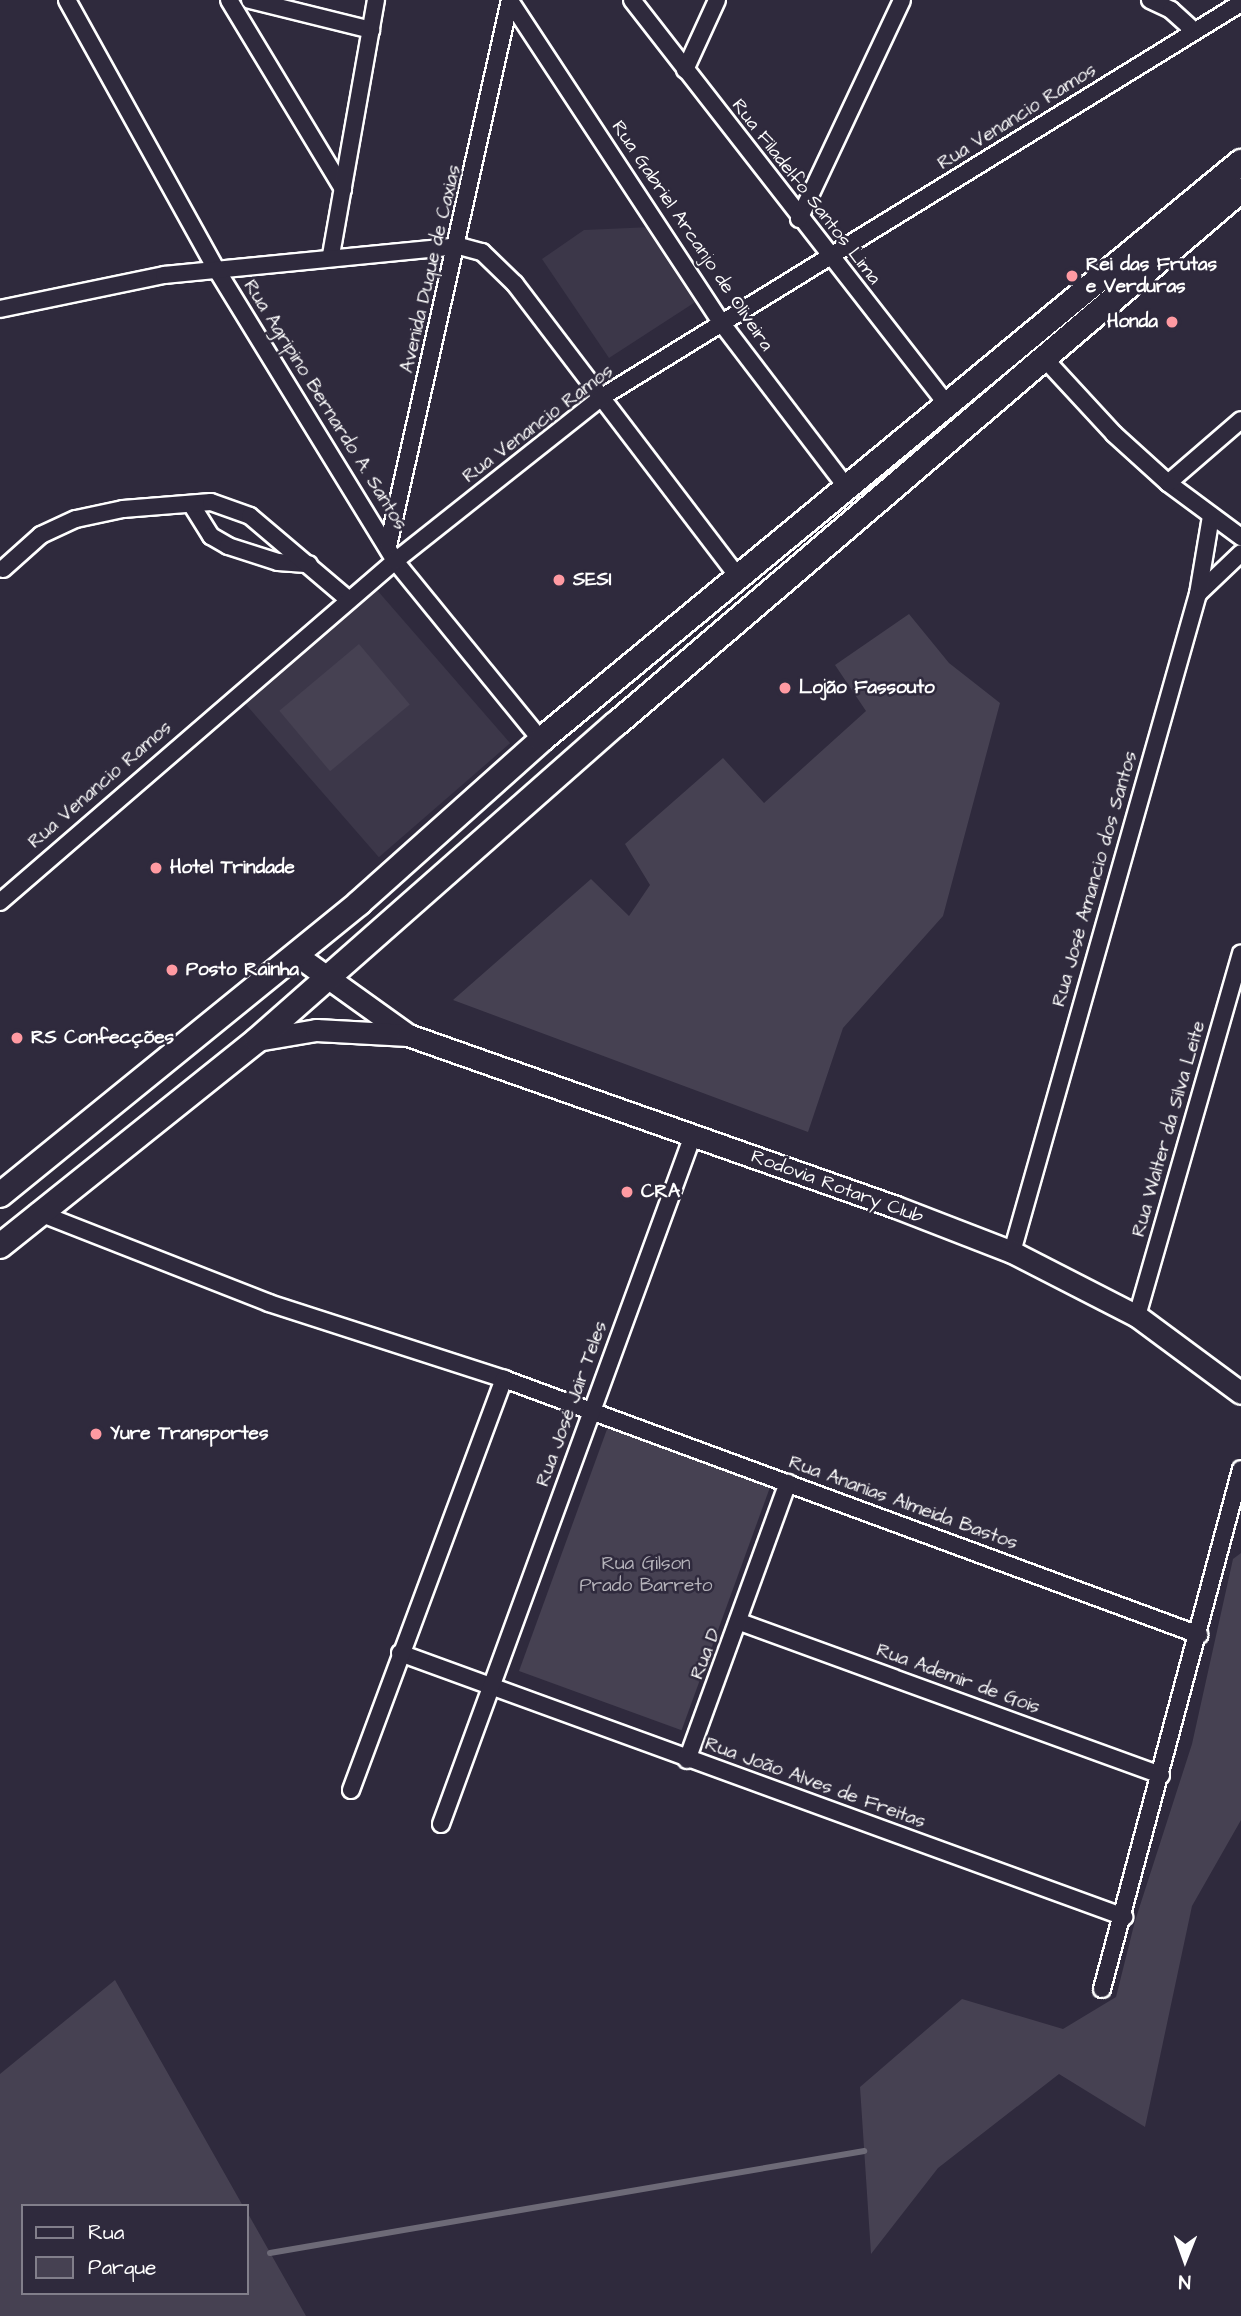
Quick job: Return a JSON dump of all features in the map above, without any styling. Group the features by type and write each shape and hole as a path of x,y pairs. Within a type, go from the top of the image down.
{"main road":[{"path":"0,1195 359,903 541,740 949,407 1241,162"},
{"path":"0,1246 46,1206 257,1040 616,724 1241,190"},
{"path":"590,699 616,724"},
{"path":"295,954 408,1035"},
{"path":"257,1040 316,1030 408,1035"},
{"name":"Rodovia Rotary Club","path":"408,1035 693,1135 1012,1252 1137,1316 1241,1393"},
{"path":"29,1171 46,1206"}],"street":[{"name":"Rua Agripino Bernardo A. Santos","path":"67,0 218,272 392,553 541,740"},
{"path":"229,0 343,189"},
{"path":"250,0 371,30"},
{"path":"331,256 376,0"},
{"name":"Rua Filadelfo Santos Lima","path":"632,0 799,219 949,407"},
{"path":"685,70 717,0"},
{"path":"799,219 902,0"},
{"path":"1150,0 1176,5 1193,30"},
{"name":"Avenida Duque de Caxias","path":"392,553 510,1"},
{"name":"Rua Gabriel Arcanjo de Oliveira","path":"510,1 723,325 848,489"},
{"name":"Rua Venancio Ramos","path":"0,902 349,600 392,553 602,397 723,325 1193,30 1241,3"},
{"path":"0,309 164,275 218,272 331,256 459,246 482,252 499,264 740,579"},
{"path":"1043,357 1114,434 1168,483 1241,537"},
{"path":"1168,483 1241,420"},
{"path":"3,569 41,535 76,519 211,502 250,516 349,600"},
{"path":"191,504 211,536 228,546 278,562 309,565"},
{"name":"Rua José Amancio dos Santos","path":"1012,1252 1198,594 1211,516"},
{"path":"1198,594 1241,553"},
{"name":"Rua Walter da Silva Leite","path":"1137,1316 1241,954"},
{"name":"Rua José Jair Teles","path":"441,1824 693,1135"},
{"name":"Rua Ananias Almeida Bastos","path":"46,1206 269,1303 504,1379 1199,1635"},
{"path":"351,1790 504,1379"},
{"path":"1102,1989 1124,1917 1241,1469"},
{"name":"Rua D","path":"687,1760 740,1622 788,1483"},
{"name":"Rua Ademir de Gois","path":"740,1622 1161,1775"},
{"name":"Rua João Alves de Freitas","path":"400,1653 687,1760 1124,1917"}],"shaded area":[{"path":"652,227 700,299 609,358 542,259 584,230"},
{"path":"377,590 510,743 379,857 246,704"}],"green space":[{"path":"909,614 949,663 1000,703 943,916 843,1028 808,1132 453,1000 591,879 629,916 650,885 625,844 723,758 764,803 866,711 835,665"},
{"path":"359,644 410,705 330,771 279,711"},
{"name":"Rua Gilson Prado Barreto","path":"610,1421 773,1480 682,1730 519,1671"},
{"path":"1241,1553 1241,1820 1192,1906 1145,2127 1059,2074 938,2168 871,2254 860,2087 962,1999 1063,2029 1116,1997 1135,1921 1192,1744 1233,1559"},
{"path":"115,1980 242,2204 21,2204 21,2295 248,2295 248,2214 306,2316 0,2316 0,2074"}],"waterway":[{"path":"270,2253 864,2151"}],"place":[{"name":"Rei das Frutas e Verduras","path":"1072,276"},
{"name":"Honda","path":"1172,322"},
{"name":"SESI","path":"559,580"},
{"name":"Lojão Fassouto","path":"785,688"},
{"name":"Hotel Trindade","path":"156,868"},
{"name":"Posto Rainha","path":"172,970"},
{"name":"RS Confecções","path":"17,1038"},
{"name":"CRA","path":"627,1192"},
{"name":"Yure Transportes","path":"96,1434"}]}
